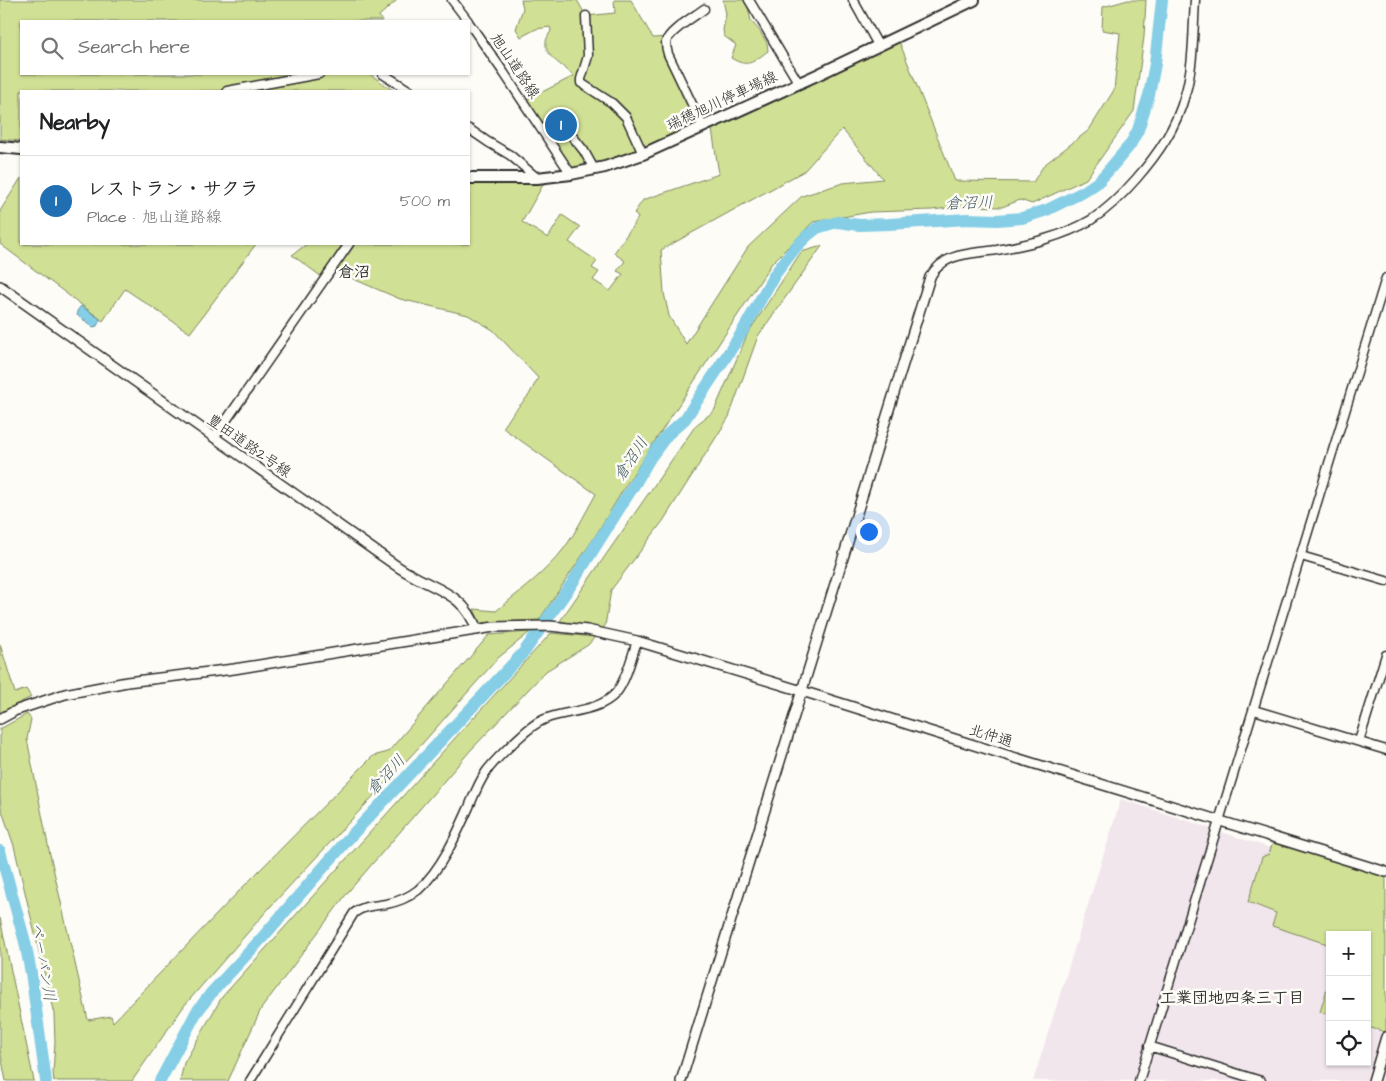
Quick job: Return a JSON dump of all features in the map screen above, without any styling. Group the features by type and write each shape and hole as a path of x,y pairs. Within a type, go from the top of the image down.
{"main road":[{"name":"瑞穂旭川停車場線","path":"470,178 537,178 570,174 605,167 644,154 974,0"},
{"path":"0,147 20,149"}],"street":[{"name":"旭山道路線","path":"452,0 467,20"},
{"path":"749,0 798,82"},
{"path":"853,0 878,45"},
{"path":"681,1081 930,278 935,268 952,257 1027,244 1072,230 1091,220 1113,204 1127,190 1161,148 1171,132 1186,94 1191,67 1195,0"},
{"path":"703,127 668,54 666,43 675,31 704,9"},
{"path":"586,16 588,56 580,79 581,82 612,103 626,117 644,154"},
{"name":"旭山道路線","path":"470,25 570,174"},
{"path":"232,90 314,75"},
{"path":"385,75 408,90"},
{"path":"470,130 510,154 537,178"},
{"path":"573,137 584,151 594,169"},
{"path":"214,438 348,245"},
{"path":"1138,1081 1386,278"},
{"name":"豊田道路2号線","path":"0,286 381,555 411,575 456,598 474,621 477,630"},
{"path":"1301,556 1386,581"},
{"name":"北仲通","path":"0,720 15,711 65,694 127,682 262,665 477,630 550,626 587,630 637,641 802,690 1386,872"},
{"path":"250,1081 354,912 360,908 406,898 417,890 438,866 466,815 486,772 491,766 535,724 547,718 580,712 616,694 622,683 637,641"},
{"path":"1359,742 1386,655"},
{"path":"1254,710 1386,750"},
{"path":"1373,1081 1386,1037"},
{"path":"1149,1046 1249,1079 1261,1081"}],"shaded area":[{"path":"1121,799 1386,886 1386,1081 1033,1081"}],"green space":[{"path":"0,0 397,0 379,16 381,20 20,20 20,75 371,75 393,90 20,90 20,141 0,139"},
{"path":"521,0 577,0 586,16 615,13 614,0 631,0 653,38 668,37 666,43 703,127 643,154 571,174 522,102 574,76 556,61 548,51 546,45 551,31 550,27 536,29 521,37 516,29 523,8"},
{"path":"723,0 744,0 748,7 751,21 767,43 768,51 755,61 742,63 731,58 736,45 724,36 723,30 726,14"},
{"path":"1128,0 1146,0 1144,37 1134,111 1086,179 1032,204 1020,200 1002,207 966,206 932,210 871,212 813,222 772,263 539,620 480,623 474,609 496,611 543,571 568,543 596,494 503,428 529,395 538,378 493,330 468,315 400,299 337,272 322,277 292,255 306,245 470,245 470,178 548,176 522,222 548,238 562,215 580,227 569,242 597,261 592,268 599,272 593,280 610,291 623,274 617,271 625,261 614,253 638,218 634,213 643,200 719,174 711,123 897,36 955,181 1033,182 1044,165 1089,130 1114,90 1120,33 1102,30 1103,7","holes":["842,129 883,179 843,183 802,196 748,247 686,344 669,316 664,293 661,250 804,171"]},
{"path":"20,180 20,245 255,245 190,333 125,289 103,321 0,244 0,211"},
{"path":"822,246 758,336 729,417 663,521 611,590 605,626 601,630 560,621 696,425 714,411 748,333 801,252"},
{"path":"530,632 498,658 421,745 270,907 184,1006 132,1081 54,1081 54,1014 14,846 1,808 0,729 27,714 31,719 27,739 49,850 88,1020 111,1016 113,1022 373,756 388,752 489,635"},
{"path":"551,633 595,637 588,645 546,671 470,751 348,892 261,1009 228,1081 180,1081 184,1063 222,997"},
{"path":"0,644 15,693 26,689 31,697 0,713"},
{"path":"1274,838 1386,872 1386,1032 1371,1028 1371,931 1326,931 1326,944 1272,926 1276,913 1248,902 1262,857 1269,854"},
{"path":"0,918 34,1081 6,1081 0,1050"},
{"path":"1326,992 1326,1014 1320,1012"}],"water":[{"path":"81,306 99,318 97,326 93,327 77,315 77,311"}],"waterway":[{"name":"倉沼川","path":"160,1081 196,1013 212,992 349,838 524,652 571,585 650,458 667,435 685,419 741,334 775,274 795,248 817,228 838,222 859,225 1022,218 1047,210 1085,191 1098,182 1108,171 1130,145 1138,130 1149,95 1155,64 1162,0"},
{"name":"ペーパン川","path":"0,851 25,942 46,1081"}],"place":[{"name":"レストラン・サクラ","path":"561,125"}],"district":[{"name":"倉沼","path":"354,272"},
{"name":"工業団地四条三丁目","path":"1232,998"}]}
